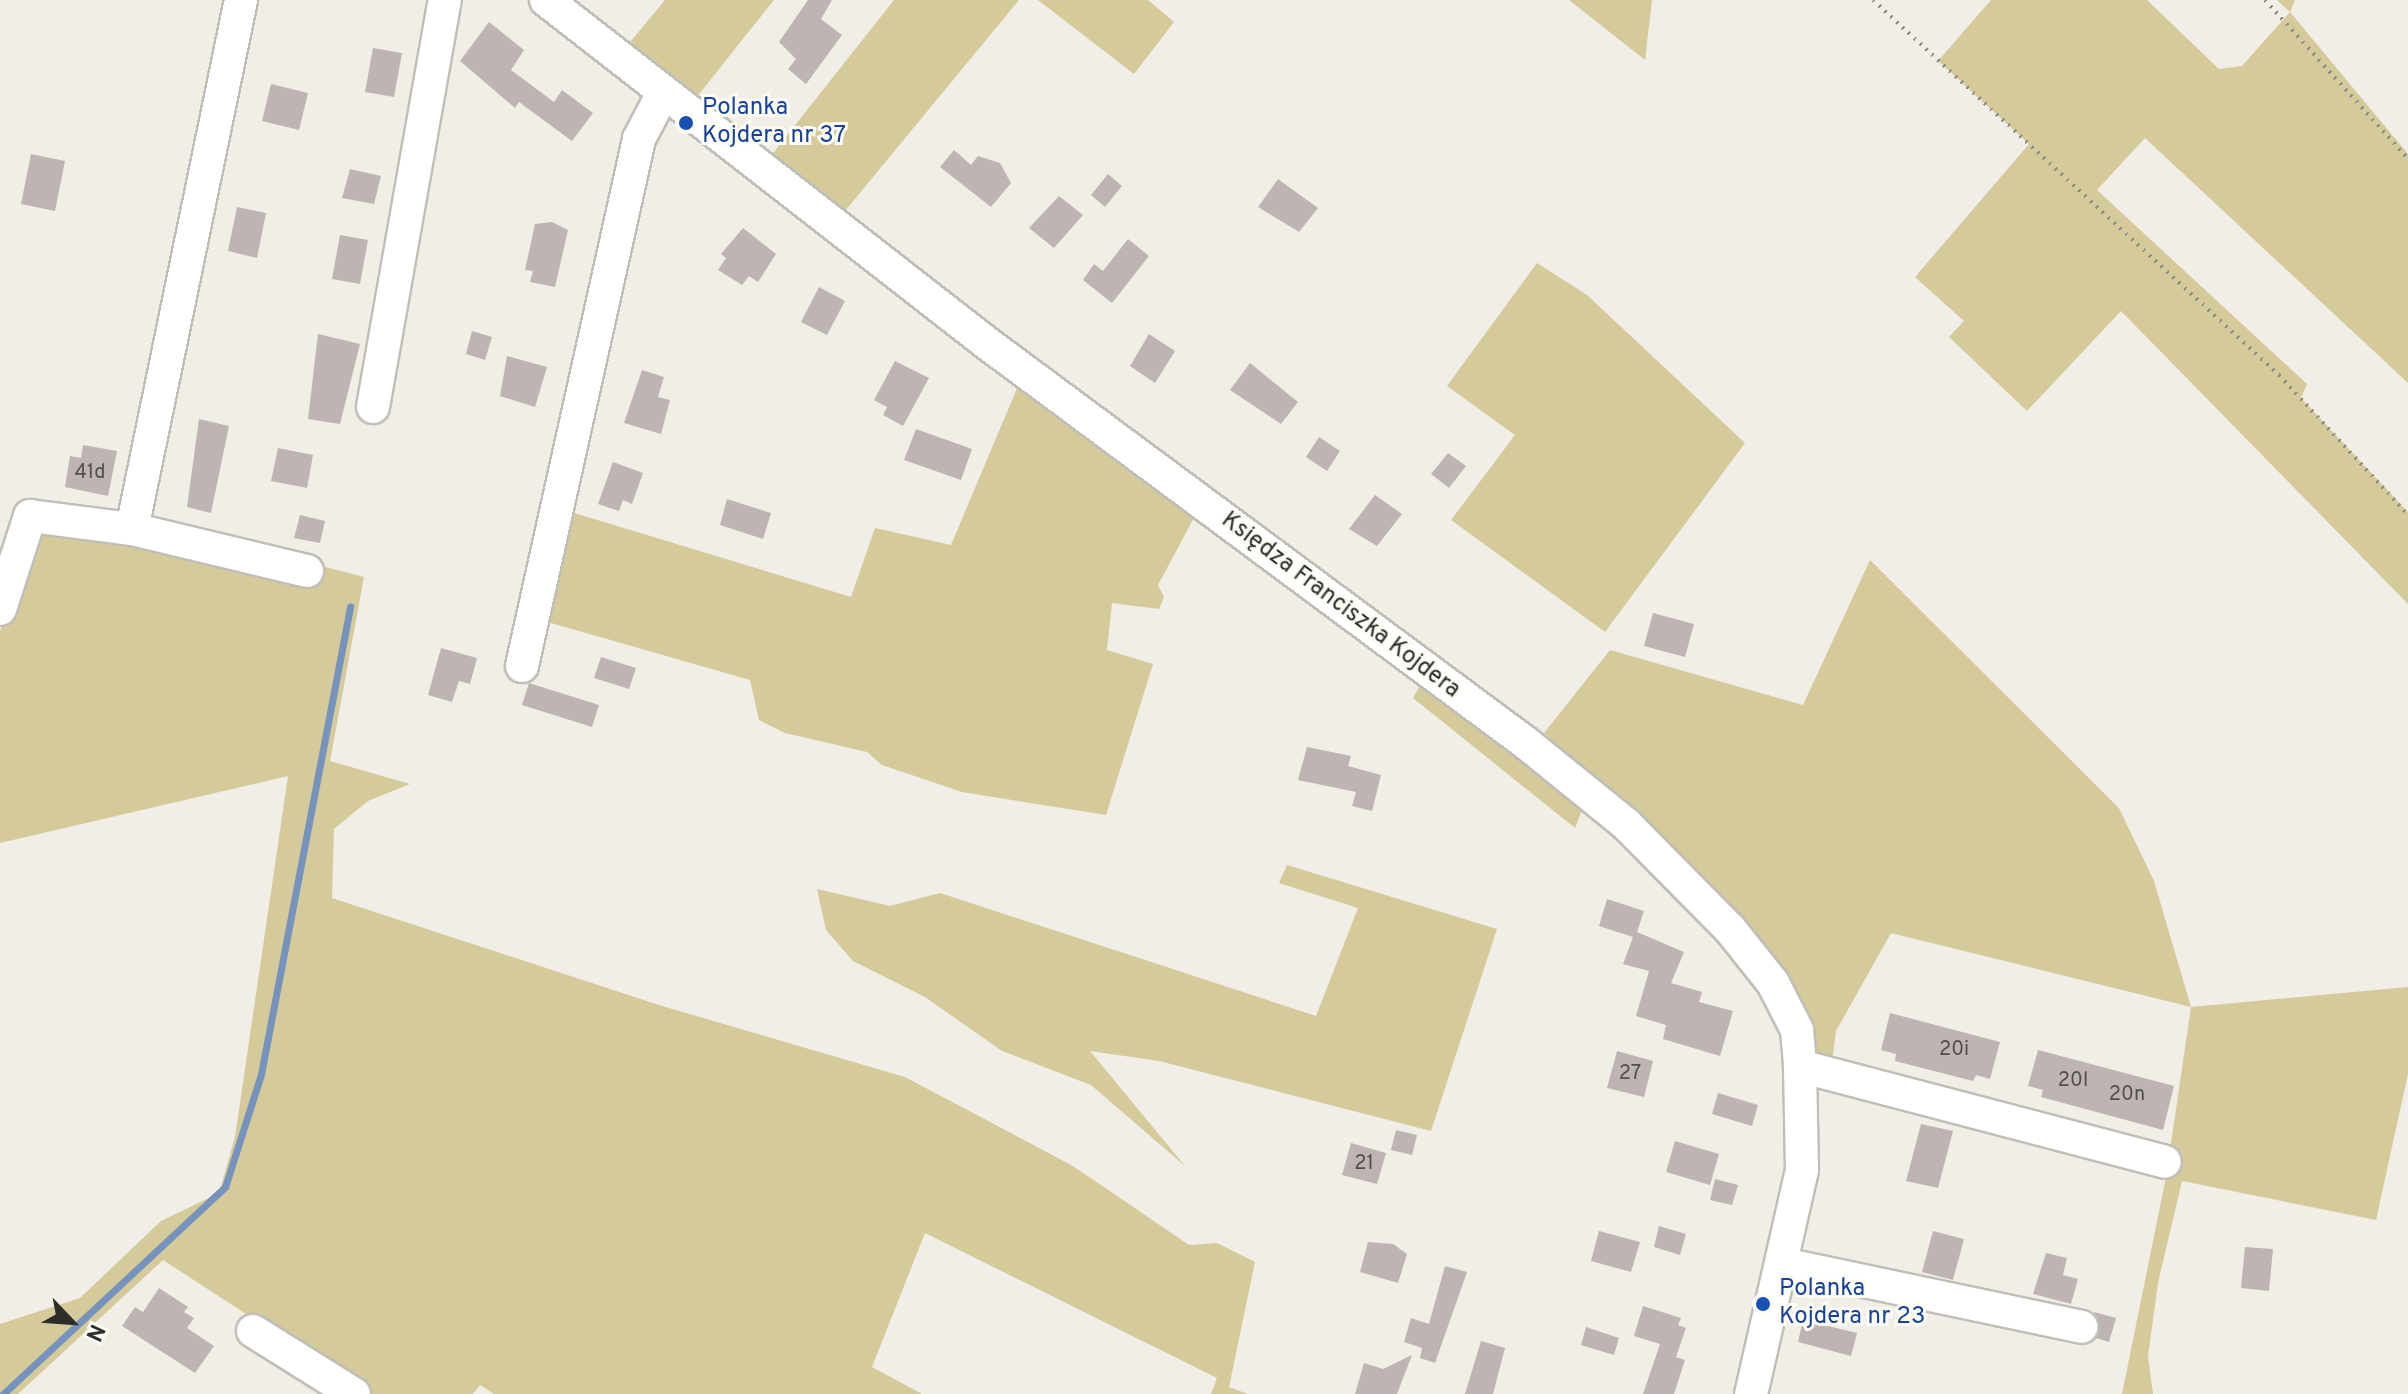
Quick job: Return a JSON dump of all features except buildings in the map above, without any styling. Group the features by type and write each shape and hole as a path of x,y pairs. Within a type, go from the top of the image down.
{"street":[{"path":"132,529 241,0"},
{"path":"373,407 445,0"},
{"name":"Księdza Franciszka Kojdera","path":"546,0 662,95 1626,824 1730,929 1773,983 1797,1030 1800,1066 1802,1170 1751,1394"},
{"path":"522,666 562,510 635,154 662,95"},
{"path":"0,609 30,516 132,529 307,571"},
{"path":"1800,1066 2165,1162"},
{"path":"1783,1264 2081,1327"},
{"path":"253,1331 354,1394"}],"path":[{"path":"1873,0 2279,375 2408,515"},
{"path":"2265,0 2408,159"}],"shaded area":[{"path":"665,0 774,0 692,103 626,47"},
{"path":"894,0 1019,0 845,211 832,212 766,162"},
{"path":"1038,0 1148,0 1174,22 1134,74"},
{"path":"1569,0 1652,0 1645,60"},
{"path":"1991,0 2147,0 2219,69 2242,66 2290,12 2408,154 2408,383 2145,138 2097,190 2307,384 2301,398 2408,512 2408,604 2121,311 2027,411 1949,337 1964,321 1915,277 2029,144 1938,61"},
{"path":"2277,0 2295,0 2290,12"},
{"path":"1537,263 1587,295 1745,443 1605,632 1451,520 1515,435 1447,386"},
{"path":"1021,379 1197,512 1158,585 1164,597 1159,609 1112,603 1107,650 1153,664 1106,815 962,792 882,765 867,752 785,733 759,720 750,680 544,621 571,512 851,597 875,528 951,545"},
{"path":"32,531 130,538 320,583 325,567 364,577 330,761 410,784 368,801 334,829 332,898 662,1006 905,1077 1073,1166 1189,1245 1217,1243 1255,1262 1229,1387 1248,1394 1211,1394 1217,1378 925,1233 872,1367 922,1394 494,1394 480,1385 473,1394 369,1394 163,1260 18,1394 0,1394 0,1324 80,1298 161,1221 219,1193 235,1137 288,776 0,843 0,631"},
{"path":"1870,560 2119,808 2154,881 2191,1007 1891,933 1836,1031 1832,1062 1817,1057 1702,879 1544,733 1610,650 1803,705"},
{"path":"1424,678 1586,800 1575,828 1413,698"},
{"path":"1287,865 1497,929 1431,1131 1159,1061 1090,1051 1185,1166 1091,1085 1002,1051 925,997 853,961 826,930 817,889 890,906 940,893 1316,1016 1358,908 1279,883"},
{"path":"2408,987 2408,1074 2376,1220 2182,1181 2158,1283 2148,1356 2153,1394 2122,1394 2166,1177 2191,1007"}],"waterway":[{"path":"3,1394 225,1187 261,1074 350,606"}],"place":[{"name":"Polanka Kojdera nr 37","path":"686,123"},
{"name":"Polanka Kojdera nr 23","path":"1763,1304"}]}
